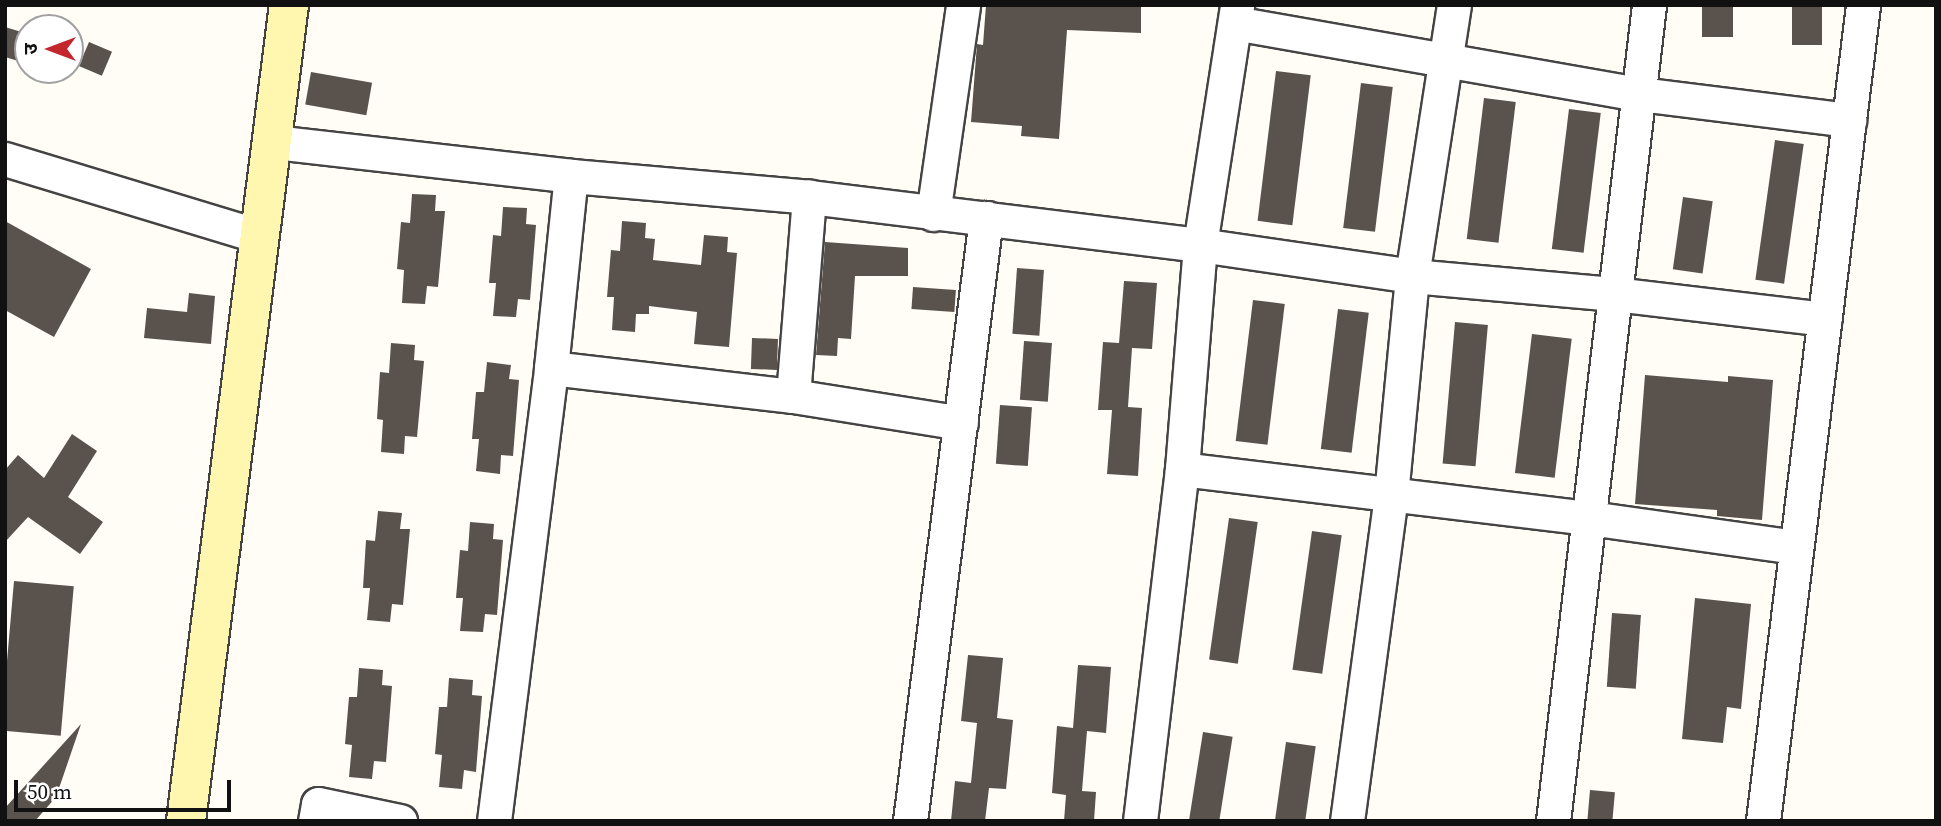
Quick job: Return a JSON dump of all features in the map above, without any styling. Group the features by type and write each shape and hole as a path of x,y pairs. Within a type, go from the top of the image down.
{"street":[{"path":"186,821 258,236 274,142 289,5"},
{"path":"933,214 963,5"},
{"path":"1347,821 1391,495 1412,276 1448,61 1454,5"},
{"path":"1553,821 1649,5"},
{"path":"1763,821 1863,5"},
{"path":"1140,821 1182,469 1200,246 1236,14 1448,61 1639,94 1849,120"},
{"path":"274,142 571,176 810,197 1200,246 1412,276 1615,294 1825,319"},
{"path":"5,159 258,236"},
{"path":"494,821 551,368 571,176"},
{"path":"793,396 810,197"},
{"path":"910,821 986,218"},
{"path":"551,368 793,396 961,423"},
{"path":"1182,469 1589,518 1796,547"},
{"path":"315,821 318,804 400,821"}],"building":[{"path":"986,5 1141,5 1141,33 1067,30 1059,139 1021,136 1022,126 971,122 977,44 983,45"},
{"path":"1702,5 1733,5 1733,37 1702,37"},
{"path":"1792,5 1822,5 1822,45 1792,45"},
{"path":"5,27 14,30 14,60 5,57"},
{"path":"89,42 112,52 102,76 84,68 84,54"},
{"path":"1276,71 1311,75 1292,225 1258,221"},
{"path":"311,72 372,83 366,115 305,104"},
{"path":"1361,83 1393,87 1375,232 1343,228"},
{"path":"1484,98 1516,102 1498,243 1467,239"},
{"path":"1569,109 1601,113 1584,253 1552,249"},
{"path":"1775,140 1804,144 1784,284 1755,280"},
{"path":"412,194 436,195 435,211 445,211 438,287 427,286 425,304 402,303 404,270 397,269 401,222 410,223"},
{"path":"1683,197 1713,201 1703,273 1673,269"},
{"path":"503,207 527,208 526,224 536,225 530,300 518,299 516,317 493,316 496,283 489,283 493,235 501,236"},
{"path":"5,221 91,269 54,337 5,310"},
{"path":"622,221 646,223 645,238 655,239 653,260 701,265 704,235 728,237 727,252 737,253 729,347 694,344 697,312 649,306 649,314 636,314 635,332 612,330 614,297 607,297 611,250 620,251"},
{"path":"825,242 908,248 908,276 855,276 851,339 838,338 837,356 816,355"},
{"path":"1017,268 1044,270 1039,336 1012,334"},
{"path":"1124,281 1157,283 1152,349 1132,348 1128,407 1142,408 1138,476 1107,474 1112,410 1098,410 1103,342 1119,343"},
{"path":"913,287 956,290 954,312 911,309"},
{"path":"189,293 215,296 211,344 144,338 147,308 187,312"},
{"path":"1253,300 1285,304 1267,445 1236,441"},
{"path":"1338,309 1369,313 1352,453 1321,449"},
{"path":"1455,322 1488,325 1475,466 1443,463"},
{"path":"1532,334 1572,339 1555,478 1515,473"},
{"path":"752,338 778,339 777,370 751,369"},
{"path":"1024,341 1052,343 1048,402 1020,400"},
{"path":"391,343 415,345 414,360 424,361 417,437 405,436 404,454 381,452 383,420 377,419 380,372 389,373"},
{"path":"487,362 511,365 509,379 519,380 513,456 501,455 500,474 476,471 479,439 472,439 476,392 484,392"},
{"path":"1645,375 1728,382 1728,376 1773,380 1762,520 1717,516 1717,510 1635,504"},
{"path":"1000,405 1032,407 1028,466 996,464"},
{"path":"72,434 97,451 68,497 103,522 80,554 28,517 5,542 5,470 18,455 44,478"},
{"path":"378,511 402,513 400,529 410,529 403,605 392,604 390,622 367,620 370,588 363,588 366,540 375,541"},
{"path":"1229,518 1258,522 1238,664 1209,660"},
{"path":"470,522 494,524 493,539 503,540 497,615 485,614 483,632 460,631 463,598 456,598 460,550 468,551"},
{"path":"1312,531 1342,535 1322,674 1293,670"},
{"path":"14,581 74,586 61,736 5,731 5,684"},
{"path":"1695,598 1751,604 1741,709 1727,707 1723,743 1682,739"},
{"path":"1612,613 1641,615 1636,689 1607,687"},
{"path":"968,655 1003,658 997,718 1013,720 1006,789 989,788 985,821 951,821 955,781 971,783 977,723 961,721"},
{"path":"1078,665 1111,667 1106,733 1087,731 1082,791 1096,792 1094,821 1064,821 1066,795 1052,793 1057,726 1073,728"},
{"path":"359,668 383,670 382,685 392,686 386,762 374,761 372,779 349,777 352,745 345,744 349,697 357,697"},
{"path":"449,678 473,680 472,695 482,696 476,772 464,770 462,789 439,787 442,755 435,754 439,707 447,707"},
{"path":"81,724 56,797 35,821 5,821 5,808"},
{"path":"1203,732 1233,737 1219,821 1189,821"},
{"path":"1286,742 1316,746 1305,821 1275,821"},
{"path":"1590,790 1615,792 1612,821 1587,821"}]}
